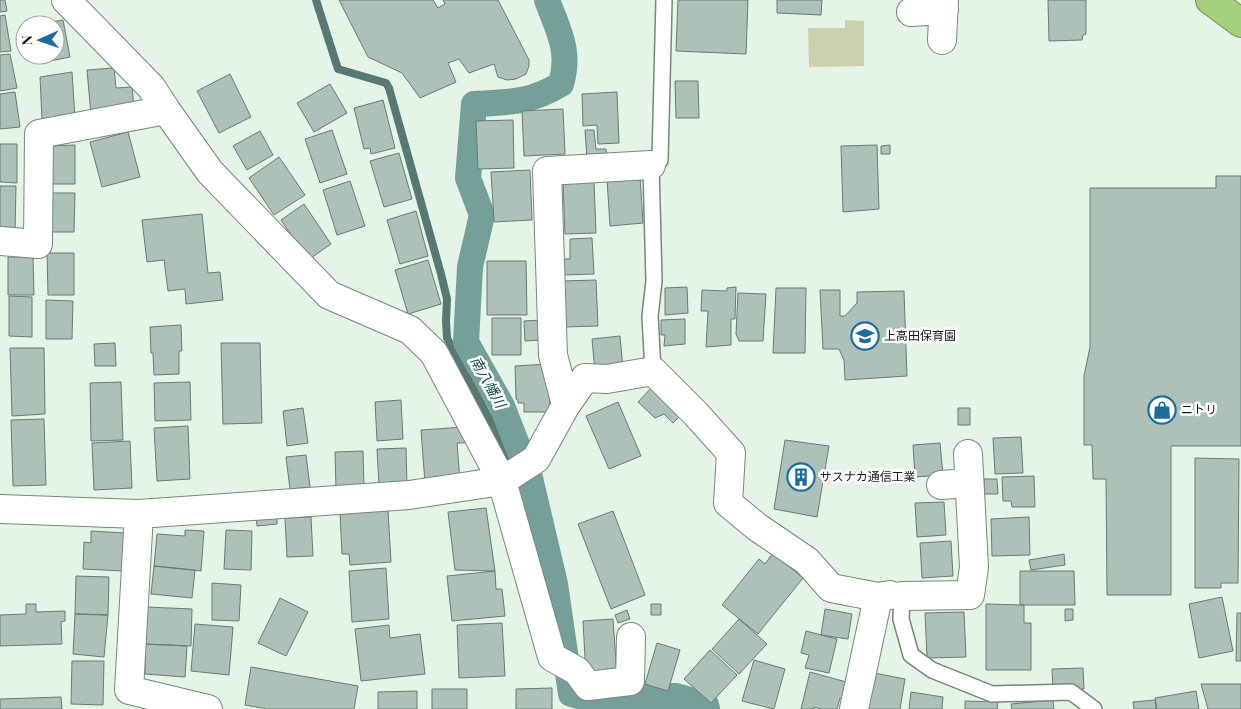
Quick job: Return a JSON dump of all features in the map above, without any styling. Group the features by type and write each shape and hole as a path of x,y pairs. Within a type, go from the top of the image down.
{"highway":[{"path":"1210,0 1241,23"}],"street":[{"path":"66,0 151,87 210,172 329,295 410,330 434,353 504,479 552,657 577,671 588,686 630,681 631,638"},
{"path":"911,12 944,5 942,40"},
{"path":"0,241 38,244 39,134 166,110"},
{"path":"566,405 553,355 547,171 651,165"},
{"path":"0,509 139,514 409,495 504,479 536,459 566,405 585,378 607,379 653,371 696,414 731,453 728,503 757,527 807,562 831,588 890,596 970,595 974,568 968,454"},
{"path":"941,485 969,483"},
{"path":"139,514 130,690 208,709"},
{"path":"854,709 890,596"}],"lane":[{"path":"653,371 650,316 654,281 651,165 660,160 664,0"},
{"path":"890,596 901,619 912,654 932,670 992,694 1071,692 1094,709"}],"green space":[{"path":"845,20 864,21 864,66 809,67 808,28 845,28"}],"building":[{"path":"0,0 5,0 7,11 0,12"},
{"path":"339,0 433,0 438,8 445,4 443,0 498,0 529,60 529,66 526,74 516,79 507,80 498,77 494,64 469,73 459,59 448,63 456,82 420,98 402,73 368,57"},
{"path":"678,0 748,0 746,54 676,51"},
{"path":"777,0 822,0 821,15 777,13"},
{"path":"1048,0 1086,0 1086,34 1083,35 1082,40 1049,41"},
{"path":"5,15 11,51 0,52 0,16"},
{"path":"65,31 70,57 65,58"},
{"path":"10,54 17,88 0,91 0,55"},
{"path":"114,68 116,88 132,87 134,107 91,115 87,70"},
{"path":"72,72 75,118 42,120 40,77"},
{"path":"230,74 251,117 219,133 197,91"},
{"path":"675,81 698,81 699,118 676,118"},
{"path":"330,84 347,113 314,132 297,103"},
{"path":"15,92 20,127 0,129 0,94"},
{"path":"617,92 619,143 598,144 597,125 583,126 582,94"},
{"path":"383,100 395,148 371,154 370,148 364,149 354,108"},
{"path":"563,109 565,154 524,156 522,111"},
{"path":"513,120 514,168 478,169 476,121"},
{"path":"332,130 347,174 320,183 305,139"},
{"path":"585,130 594,130 596,149 606,149 607,159 587,160"},
{"path":"260,131 273,155 247,170 233,146"},
{"path":"128,132 140,177 102,187 90,142"},
{"path":"0,144 17,144 17,183 0,182"},
{"path":"75,145 75,184 50,184 50,146"},
{"path":"877,145 879,209 843,212 841,146"},
{"path":"890,145 890,154 881,154 881,146"},
{"path":"399,153 412,199 384,207 370,161"},
{"path":"279,157 305,195 274,215 249,178"},
{"path":"530,170 532,220 494,222 491,172"},
{"name":"ニトリ","path":"1216,176 1241,176 1241,446 1171,446 1171,595 1107,595 1106,479 1093,479 1092,445 1084,445 1084,376 1090,347 1090,188 1216,188"},
{"path":"640,177 643,223 610,226 607,179"},
{"path":"350,181 365,226 337,235 323,190"},
{"path":"594,182 596,233 565,234 563,183"},
{"path":"0,186 16,186 15,232 0,232"},
{"path":"51,193 75,193 74,232 50,232"},
{"path":"304,204 331,244 308,260 281,220"},
{"path":"416,211 428,256 400,264 387,220"},
{"path":"202,214 208,273 220,272 223,300 186,304 185,289 168,291 164,260 147,262 142,220"},
{"path":"592,238 594,274 563,275 562,259 570,259 570,239"},
{"path":"47,253 74,253 74,295 48,295"},
{"path":"8,257 33,257 34,295 8,295"},
{"path":"428,260 441,304 408,314 395,270"},
{"path":"487,261 526,261 527,315 487,315"},
{"path":"596,280 598,326 564,327 562,281"},
{"path":"687,287 688,313 665,315 665,288"},
{"path":"736,287 735,319 731,319 731,345 706,347 708,311 701,311 702,290 727,291 727,288"},
{"path":"776,288 806,288 805,353 773,353"},
{"path":"820,290 840,290 840,316 845,316 857,303 857,292 904,291 907,376 845,380 844,360 839,349 823,349"},
{"path":"738,293 766,294 763,341 739,341 736,334"},
{"path":"9,296 32,297 32,337 9,336"},
{"path":"46,300 73,301 72,339 46,339"},
{"path":"492,318 521,318 521,355 492,355"},
{"path":"685,319 685,344 664,346 665,335 661,335 661,320"},
{"path":"542,320 543,340 525,341 524,321"},
{"path":"181,325 182,351 179,351 179,374 154,375 150,327"},
{"path":"620,336 623,369 595,372 592,339"},
{"path":"115,343 116,366 95,366 94,344"},
{"path":"221,343 260,343 262,423 223,424"},
{"path":"10,348 44,348 45,414 12,416"},
{"path":"549,364 550,412 524,412 524,403 518,403 516,399 515,366"},
{"path":"121,382 123,440 91,441 90,383"},
{"path":"190,382 191,420 155,421 154,383"},
{"path":"652,387 681,415 673,423 664,414 655,418 638,402"},
{"path":"401,400 403,439 377,441 375,402"},
{"path":"618,402 641,456 609,469 586,416"},
{"path":"303,408 308,443 287,446 283,411"},
{"path":"958,408 970,408 970,425 958,425"},
{"path":"44,419 46,485 13,486 11,420"},
{"path":"188,426 190,479 157,481 154,428"},
{"path":"464,427 465,443 457,443 460,481 425,483 421,430"},
{"path":"1021,437 1023,473 995,474 993,438"},
{"name":"サスナカ通信工業","path":"785,440 829,446 817,517 774,509"},
{"path":"130,441 132,488 94,490 92,443"},
{"path":"940,443 943,475 915,477 913,445"},
{"path":"406,448 407,485 379,486 377,449"},
{"path":"363,451 364,488 336,489 335,452"},
{"path":"306,455 310,487 290,489 286,457"},
{"path":"1195,458 1239,459 1238,583 1221,583 1221,588 1195,588"},
{"path":"1034,476 1035,507 1012,507 1011,501 1003,501 1002,477"},
{"path":"984,479 997,479 998,494 984,494"},
{"path":"944,502 946,535 917,537 915,503"},
{"path":"486,508 495,571 455,570 448,512"},
{"path":"388,510 391,562 350,565 349,554 342,554 340,513"},
{"path":"613,511 645,595 611,609 578,524"},
{"path":"277,515 277,524 257,526 256,517"},
{"path":"311,517 313,556 287,557 285,518"},
{"path":"1029,517 1030,555 992,556 991,519"},
{"path":"185,530 204,531 201,571 154,566 157,534 185,536"},
{"path":"226,530 252,531 251,570 224,569"},
{"path":"91,531 124,533 123,571 83,569 84,542 91,543"},
{"path":"951,541 953,576 922,578 920,543"},
{"path":"773,553 803,578 758,634 722,605 759,559 765,564"},
{"path":"1064,554 1065,565 1031,570 1029,560"},
{"path":"154,566 195,570 192,598 151,594"},
{"path":"386,568 389,619 352,622 349,571"},
{"path":"495,571 496,589 502,589 505,616 452,621 447,576"},
{"path":"1020,571 1074,571 1075,605 1020,605"},
{"path":"76,576 109,577 108,615 75,614"},
{"path":"212,583 241,585 239,621 212,620"},
{"path":"1222,597 1233,651 1199,658 1189,604"},
{"path":"280,598 308,612 286,656 258,643"},
{"path":"26,604 36,604 36,612 65,611 65,621 61,622 62,644 0,646 0,615 26,614"},
{"path":"651,604 661,604 661,615 651,615"},
{"path":"986,604 1024,605 1024,623 1031,623 1031,670 986,670"},
{"path":"146,607 192,609 191,646 145,644"},
{"path":"825,609 852,614 848,639 821,635"},
{"path":"1065,609 1073,609 1073,620 1065,621"},
{"path":"627,610 630,619 618,623 615,615"},
{"path":"964,612 966,657 927,658 925,613"},
{"path":"1237,613 1241,613 1241,661 1236,661"},
{"path":"75,614 108,615 104,657 73,654"},
{"path":"613,619 617,676 586,677 583,621"},
{"path":"739,619 767,644 739,674 712,649"},
{"path":"502,623 505,676 459,678 457,625"},
{"path":"195,624 233,627 229,675 191,671"},
{"path":"389,625 390,638 420,634 425,674 361,681 355,629"},
{"path":"806,631 837,639 829,673 805,668 809,655 801,653"},
{"path":"657,643 680,650 668,691 645,684"},
{"path":"145,644 187,646 185,677 145,674"},
{"path":"710,650 737,675 711,703 684,679"},
{"path":"754,660 785,669 774,709 742,701"},
{"path":"72,661 104,661 103,705 71,704"},
{"path":"251,667 358,686 354,709 267,709 245,705"},
{"path":"1083,668 1084,689 1053,689 1052,669"},
{"path":"810,672 850,683 845,700 840,698 837,709 814,707 814,709 801,709"},
{"path":"874,673 905,679 900,709 868,709"},
{"path":"1201,684 1241,684 1241,709 1208,709"},
{"path":"552,688 552,709 516,709 516,689"},
{"path":"432,689 467,689 467,709 432,709"},
{"path":"417,691 417,709 378,709 378,692"},
{"path":"1196,691 1199,709 1157,709 1155,698"},
{"path":"911,692 943,697 942,709 909,709"},
{"path":"61,697 62,709 0,709 0,699"},
{"path":"1053,700 1054,709 1012,709 1011,704"},
{"path":"1155,700 1156,709 1134,709 1133,702"},
{"path":"965,701 998,702 997,709 965,709"}],"waterway":[{"path":"316,0 338,69 386,83 389,88 447,299 447,338 493,426 511,469"},
{"name":"南八幡川","path":"547,0 559,31 564,51 565,61 561,84 529,98 509,102 474,104 468,178 482,215 470,267 466,342 502,406 530,478 555,584 571,694 591,699 676,696 706,705 707,709"}],"place":[{"name":"上高田保育園","path":"865,336"},
{"name":"ニトリ","path":"1162,410"},
{"name":"サスナカ通信工業","path":"801,477"}]}
